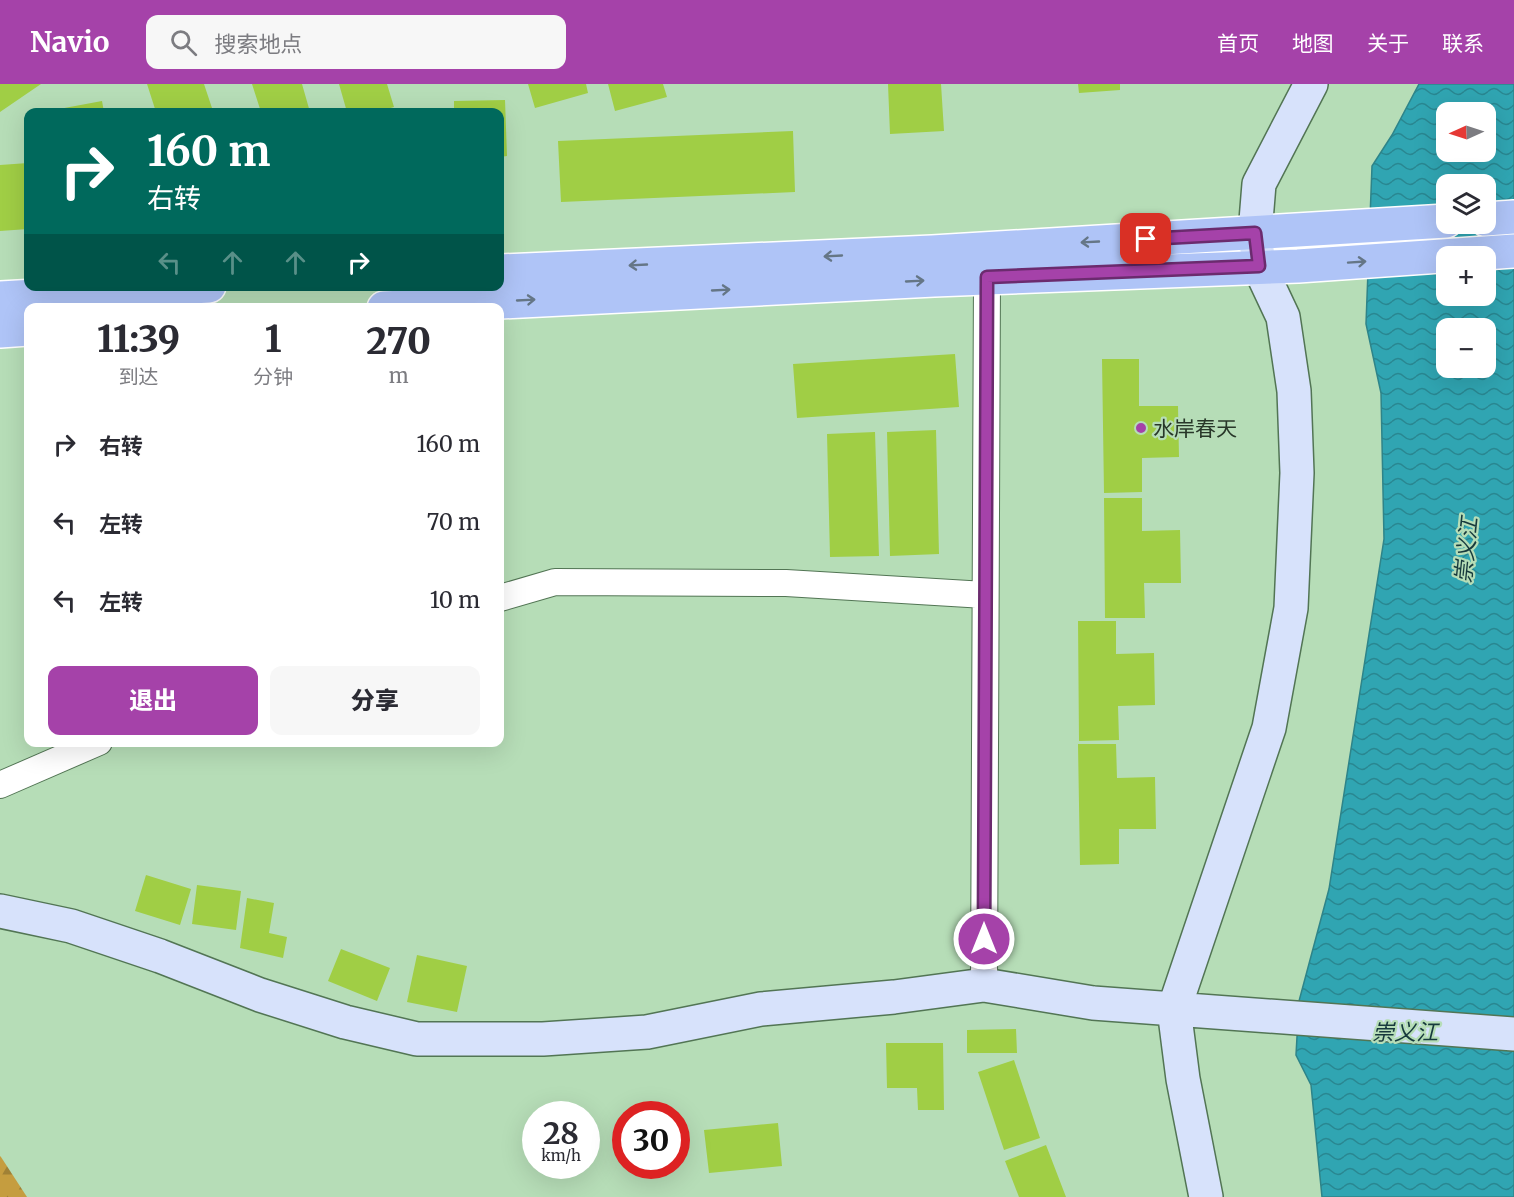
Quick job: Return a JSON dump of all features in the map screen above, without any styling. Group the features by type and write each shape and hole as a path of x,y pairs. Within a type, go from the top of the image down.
{"main road":[{"path":"1496,218 1514,217"},
{"path":"504,271 921,253 1436,222"},
{"path":"481,303 987,277 1298,266 1514,251"},
{"path":"0,298 122,291"},
{"path":"0,331 24,329"}],"street":[{"path":"1206,1197 1183,1079 1174,1009 1269,728 1291,608 1298,474 1294,391 1283,317 1259,266 1255,233 1259,184 1311,84"},
{"path":"984,985 987,277"},
{"path":"504,597 555,582 786,583 985,595"},
{"path":"0,785 87,747"},
{"path":"0,910 71,926 160,956 260,995 345,1022 417,1039 543,1039 647,1032 761,1009 894,997 984,985 1094,1003 1514,1034"}],"green space":[{"path":"1,1157 27,1197 0,1197"}],"water":[{"name":"崇义江","path":"1419,84 1514,84 1514,1197 1322,1197 1311,1085 1296,1055 1299,1001 1329,889 1384,539 1381,393 1366,324 1372,166 1392,135"}],"building":[{"path":"0,84 41,84 0,112"},
{"path":"147,84 204,84 212,108 155,108"},
{"path":"252,84 302,84 309,108 260,108"},
{"path":"339,84 387,84 394,107 391,108 346,108"},
{"path":"528,84 586,84 588,93 535,108"},
{"path":"608,84 663,84 667,97 615,111"},
{"path":"888,84 941,84 944,131 890,134"},
{"path":"1078,84 1120,84 1120,90 1079,93"},
{"path":"505,100 507,156 504,156 504,108 454,108 454,101"},
{"path":"102,101 103,108 64,108"},
{"path":"793,131 795,192 561,202 558,141"},
{"path":"24,163 24,229 0,231 0,165"},
{"path":"955,354 959,407 797,418 793,364"},
{"name":"水岸春天","path":"1102,359 1139,359 1139,406 1178,406 1179,457 1142,458 1142,492 1104,493"},
{"path":"936,430 939,554 890,556 887,432"},
{"path":"875,432 879,556 830,557 827,434"},
{"name":"水岸春天","path":"1104,498 1142,498 1142,531 1180,530 1181,583 1144,583 1145,618 1105,618"},
{"path":"1078,621 1116,621 1116,654 1154,653 1155,705 1118,706 1119,740 1079,741"},
{"path":"1078,744 1116,744 1117,778 1155,777 1156,829 1119,829 1119,864 1080,865"},
{"path":"146,875 191,889 180,925 135,911"},
{"path":"197,885 241,891 236,930 192,924"},
{"path":"247,898 274,903 269,933 287,937 283,958 240,948"},
{"path":"341,949 390,968 377,1001 328,981"},
{"path":"417,955 467,966 457,1012 407,1002"},
{"path":"1016,1029 1017,1053 967,1053 967,1030"},
{"path":"886,1043 943,1043 944,1110 918,1110 917,1088 887,1088"},
{"path":"1014,1060 1040,1138 1004,1150 978,1072"},
{"path":"778,1123 782,1166 709,1173 704,1130"},
{"path":"1046,1145 1066,1197 1019,1197 1005,1161"}],"place":[{"name":"水岸春天","path":"1141,428"}],"route":[{"path":"984,939 987,277 1259,266 1255,233 1146,239"}]}
